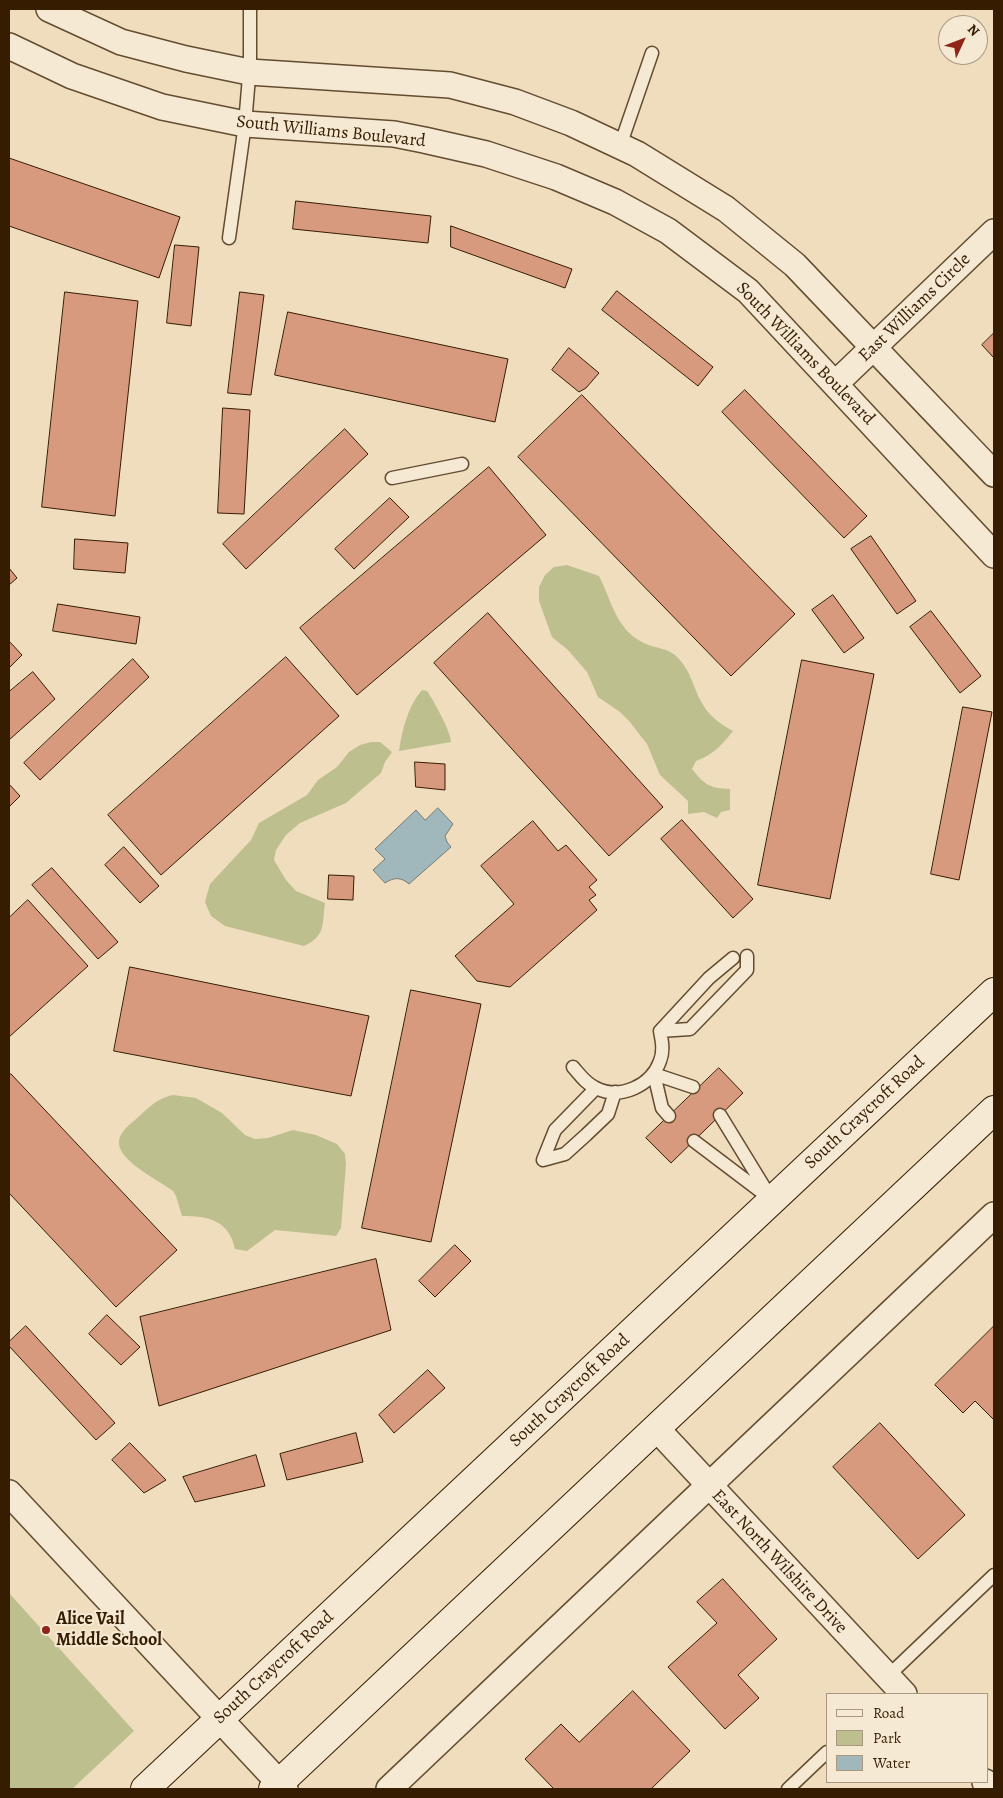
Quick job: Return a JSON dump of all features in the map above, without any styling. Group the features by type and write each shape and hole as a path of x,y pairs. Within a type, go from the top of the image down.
{"main road":[{"name":"South Craycroft Road","path":"145,1789 994,992"},
{"path":"279,1787 994,1110"}],"street":[{"path":"49,9 121,42 249,72 450,85 515,102 571,123 637,154 726,209 795,266 994,474"},
{"name":"South Williams Boulevard","path":"9,46 72,76 162,107 245,124 394,134 424,140 486,154 556,178 615,202 668,231 748,291 994,555"},
{"name":"East Williams Circle","path":"835,384 994,232"},
{"path":"389,1789 994,1215"},
{"name":"East North Wilshire Drive","path":"656,1428 894,1688"},
{"path":"9,1493 220,1719 279,1787"}],"lane":[{"path":"229,238 245,124 249,72 250,9"},
{"path":"620,146 652,53"},
{"path":"392,478 462,464"},
{"path":"660,1031 690,1029 746,970 747,956"},
{"path":"660,1031 709,978 733,958"},
{"path":"573,1067 583,1079 596,1088 615,1092 627,1092 642,1085 654,1074 660,1061 663,1045 660,1031"},
{"path":"654,1074 693,1087"},
{"path":"654,1074 662,1108 669,1116"},
{"path":"596,1088 555,1130 543,1160 565,1154 579,1142 608,1114 615,1092"},
{"path":"720,1115 772,1200"},
{"path":"694,1141 772,1200"},
{"path":"894,1688 994,1575"},
{"path":"788,1789 826,1753"}],"green space":[{"path":"567,565 599,576 615,613 626,629 642,642 675,655 690,675 699,697 711,716 733,731 717,749 696,761 692,769 708,785 730,789 730,810 721,812 717,818 704,812 688,814 688,801 660,775 647,744 620,712 598,697 587,672 568,650 552,637 539,601 539,587 545,575 554,567"},
{"path":"422,690 427,691 434,702 445,724 451,742 399,751 406,719 413,703"},
{"path":"380,742 392,752 385,762 381,773 346,803 300,823 286,835 276,850 274,860 286,880 296,891 325,903 320,934 304,946 225,926 211,916 205,902 210,884 251,840 259,823 307,795 318,780 337,767 349,752 360,745"},
{"path":"173,1095 196,1098 222,1113 245,1135 255,1139 268,1138 293,1130 316,1135 337,1144 345,1154 346,1164 341,1228 336,1236 275,1230 247,1251 235,1249 228,1232 216,1222 200,1217 182,1216 173,1191 138,1168 123,1153 119,1145 120,1137 124,1130 148,1108"},
{"name":"Alice Vail Middle School","path":"9,1593 134,1731 72,1789 9,1789"}],"water":[{"path":"438,808 453,824 445,836 451,847 409,884 397,879 385,883 373,870 385,859 375,849 416,810 425,820"}],"building":[{"path":"9,158 180,217 159,278 9,226"},
{"path":"296,201 431,216 428,243 293,229"},
{"path":"451,226 572,269 565,288 451,247"},
{"path":"175,245 199,247 191,326 167,323"},
{"path":"617,291 713,367 698,386 602,310"},
{"path":"65,292 138,301 115,516 42,507"},
{"path":"240,292 264,295 251,395 228,393"},
{"path":"288,312 508,359 495,422 275,375"},
{"path":"994,333 994,358 982,345"},
{"path":"569,348 599,373 586,388 579,392 552,370"},
{"path":"745,390 867,516 844,538 722,412"},
{"path":"582,395 795,614 731,676 518,457"},
{"path":"223,408 250,410 244,514 218,513"},
{"path":"345,429 368,454 246,569 223,544"},
{"path":"489,467 546,535 357,695 300,628"},
{"path":"390,498 409,517 354,569 335,549"},
{"path":"871,536 916,601 897,614 851,549"},
{"path":"75,539 128,543 125,573 74,569"},
{"path":"9,568 17,578 9,585"},
{"path":"833,595 864,638 844,653 812,610"},
{"path":"58,604 140,617 136,644 53,631"},
{"path":"931,611 981,676 960,693 910,627"},
{"path":"488,613 663,807 609,856 434,663"},
{"path":"9,641 22,655 9,668"},
{"path":"286,657 339,716 161,875 108,815"},
{"path":"133,659 149,677 40,780 24,763"},
{"path":"802,660 874,674 830,899 758,885"},
{"path":"33,672 55,699 9,740 9,692"},
{"path":"963,707 992,712 959,880 931,874"},
{"path":"415,762 445,764 445,790 416,787"},
{"path":"9,784 20,796 9,807"},
{"path":"682,820 753,899 733,918 661,839"},
{"path":"533,821 558,851 566,845 597,880 589,887 596,895 589,900 597,910 510,987 477,981 455,956 514,904 481,866"},
{"path":"124,847 159,886 140,903 105,865"},
{"path":"52,868 118,942 98,959 32,885"},
{"path":"329,875 354,876 353,900 328,899"},
{"path":"28,900 88,966 9,1037 9,918"},
{"path":"130,967 369,1016 351,1096 114,1051"},
{"path":"411,990 481,1004 431,1242 362,1228"},
{"path":"719,1068 743,1093 671,1163 646,1138"},
{"path":"11,1074 177,1250 116,1307 9,1193 9,1076"},
{"path":"455,1245 471,1261 435,1297 419,1281"},
{"path":"376,1259 391,1330 159,1406 140,1317"},
{"path":"107,1315 140,1347 121,1365 89,1334"},
{"path":"26,1326 115,1423 96,1440 9,1346 9,1342"},
{"path":"994,1326 994,1420 975,1401 963,1413 935,1385"},
{"path":"428,1370 445,1388 394,1433 379,1415"},
{"path":"880,1423 965,1515 918,1559 833,1467"},
{"path":"356,1433 363,1462 287,1480 280,1454"},
{"path":"130,1443 166,1480 144,1493 112,1460"},
{"path":"256,1455 265,1486 195,1502 183,1477"},
{"path":"723,1579 777,1639 738,1675 759,1698 725,1729 668,1667 717,1623 697,1602"},
{"path":"633,1691 690,1751 651,1789 554,1789 525,1759 561,1724 579,1742"}],"place":[{"name":"Alice Vail Middle School","path":"46,1630"}]}
